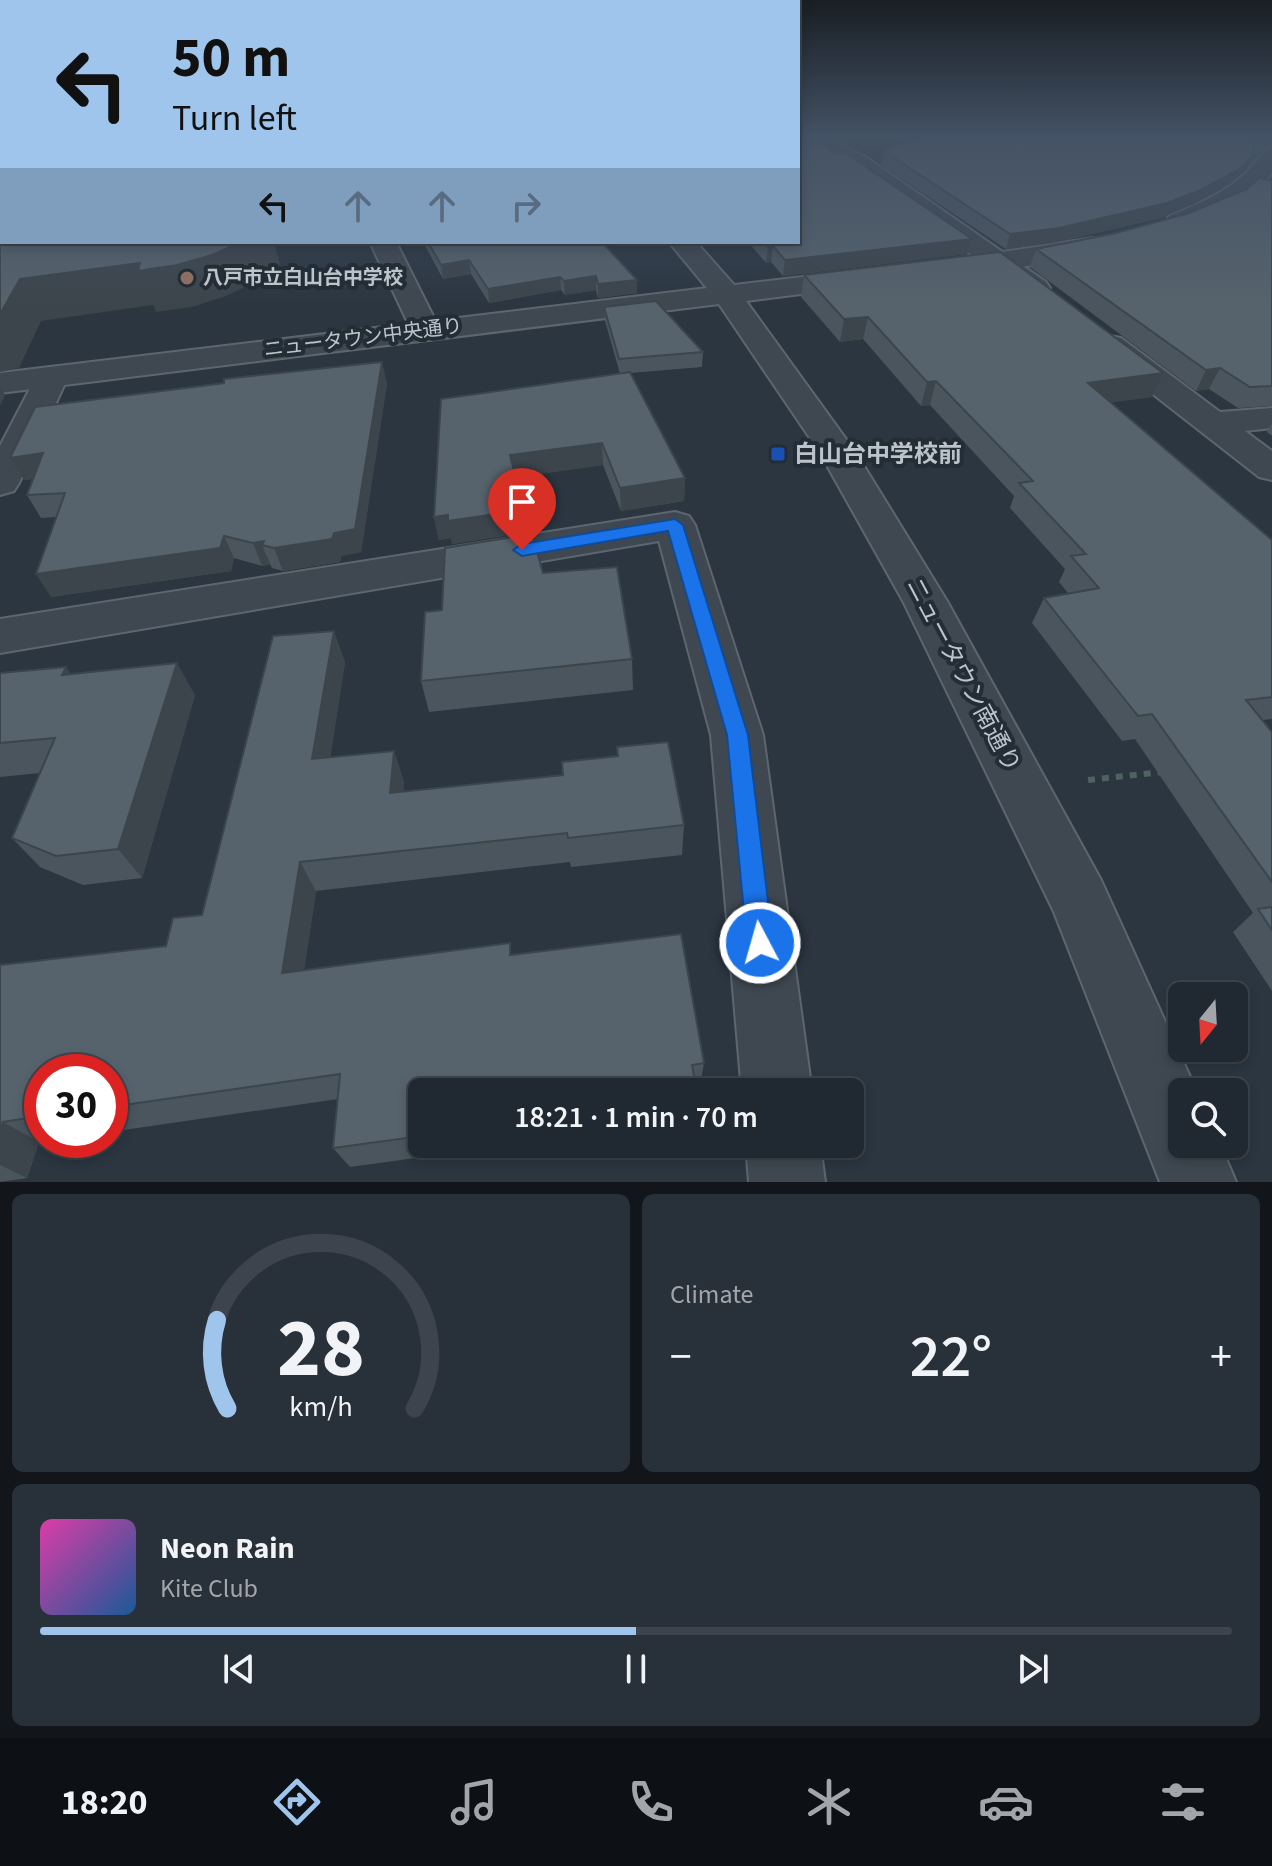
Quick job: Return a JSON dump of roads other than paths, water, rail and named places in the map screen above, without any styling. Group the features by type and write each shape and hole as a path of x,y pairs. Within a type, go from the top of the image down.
{"street":[{"path":"914,192 1054,302"},
{"path":"1159,228 1204,210 1234,192"},
{"path":"922,271 1001,262 1114,241"},
{"path":"384,244 425,330"},
{"name":"ニュータウン南通り","path":"684,244 727,295 838,453 925,601 1080,900 1168,1111"},
{"name":"ニュータウン中央通り","path":"0,383 890,275"},
{"path":"1091,330 1272,469"},
{"path":"0,483 52,377"},
{"path":"1214,423 1272,418"},
{"path":"0,636 675,525 737,735 775,1078"},
{"path":"784,1158 787,1182"},
{"name":"ニュータウン南通り","path":"1188,1158 1198,1182"}],"place":[{"name":"八戸市立白山台中学校","path":"187,278"},
{"name":"白山台中学校前","path":"778,454"}]}
